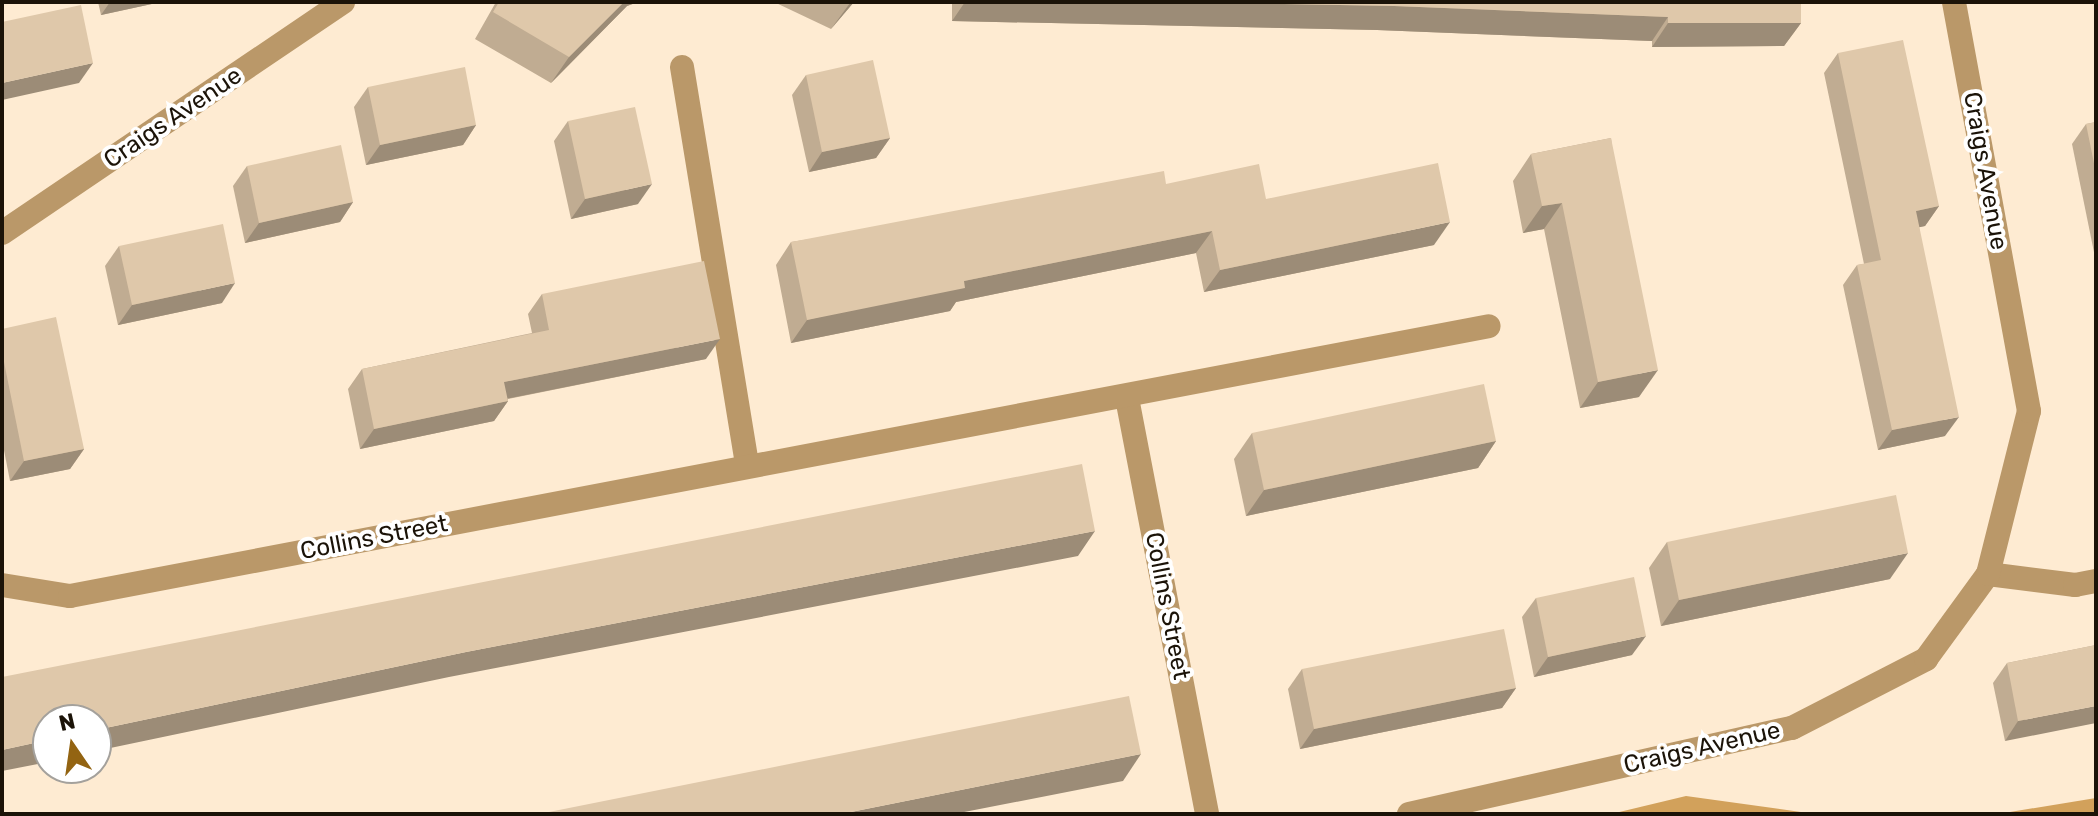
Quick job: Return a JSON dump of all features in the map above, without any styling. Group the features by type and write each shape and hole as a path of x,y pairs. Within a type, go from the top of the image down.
{"street":[{"name":"Craigs Avenue","path":"2,233 343,2"},
{"name":"Craigs Avenue","path":"1409,814 1792,728 1926,659 1988,574 2029,411 1954,2"},
{"path":"682,67 747,466"},
{"name":"Collins Street","path":"2,585 70,596 747,466 1127,398 1489,326"},
{"name":"Collins Street","path":"1127,398 1207,814"},
{"path":"1988,574 2075,585 2096,581"}],"shaded area":[{"path":"1686,796 1815,814 1611,814"},
{"path":"2096,798 2096,814 1998,814"}],"building":[{"path":"499,2 624,2 569,57 493,12"},
{"path":"1183,2 1801,2 1801,23 1668,23 1668,17 1394,6"},
{"path":"81,5 93,63 2,83 2,22"},
{"path":"1903,40 1939,206 1916,211 1959,417 1892,430 1857,265 1881,260 1838,53"},
{"path":"873,60 890,138 822,152 806,75"},
{"path":"465,67 476,125 380,145 368,87"},
{"path":"635,107 652,184 585,199 568,121"},
{"path":"2096,122 2096,173 2086,124"},
{"path":"1611,138 1658,370 1598,382 1562,203 1542,206 1531,154"},
{"path":"341,145 353,202 259,223 247,166"},
{"path":"1438,163 1450,222 1220,270 1212,231 964,281 965,288 807,320 791,242 1164,171 1166,184 1259,164 1266,199"},
{"path":"223,224 235,283 132,305 119,246"},
{"path":"704,261 720,339 504,382 508,401 374,429 362,369 549,330 542,294"},
{"path":"56,317 84,449 24,461 2,352 2,329"},
{"path":"1484,384 1496,441 1264,490 1252,433"},
{"path":"1082,464 1095,531 466,652 112,727 112,704 32,704 32,743 2,750 2,677"},
{"path":"1896,495 1908,553 1679,600 1667,542"},
{"path":"1634,577 1646,636 1548,657 1536,598"},
{"path":"1504,629 1516,688 1314,729 1302,669"},
{"path":"2096,645 2096,706 2018,721 2007,663"},
{"path":"1129,696 1141,754 841,814 539,814"}]}
